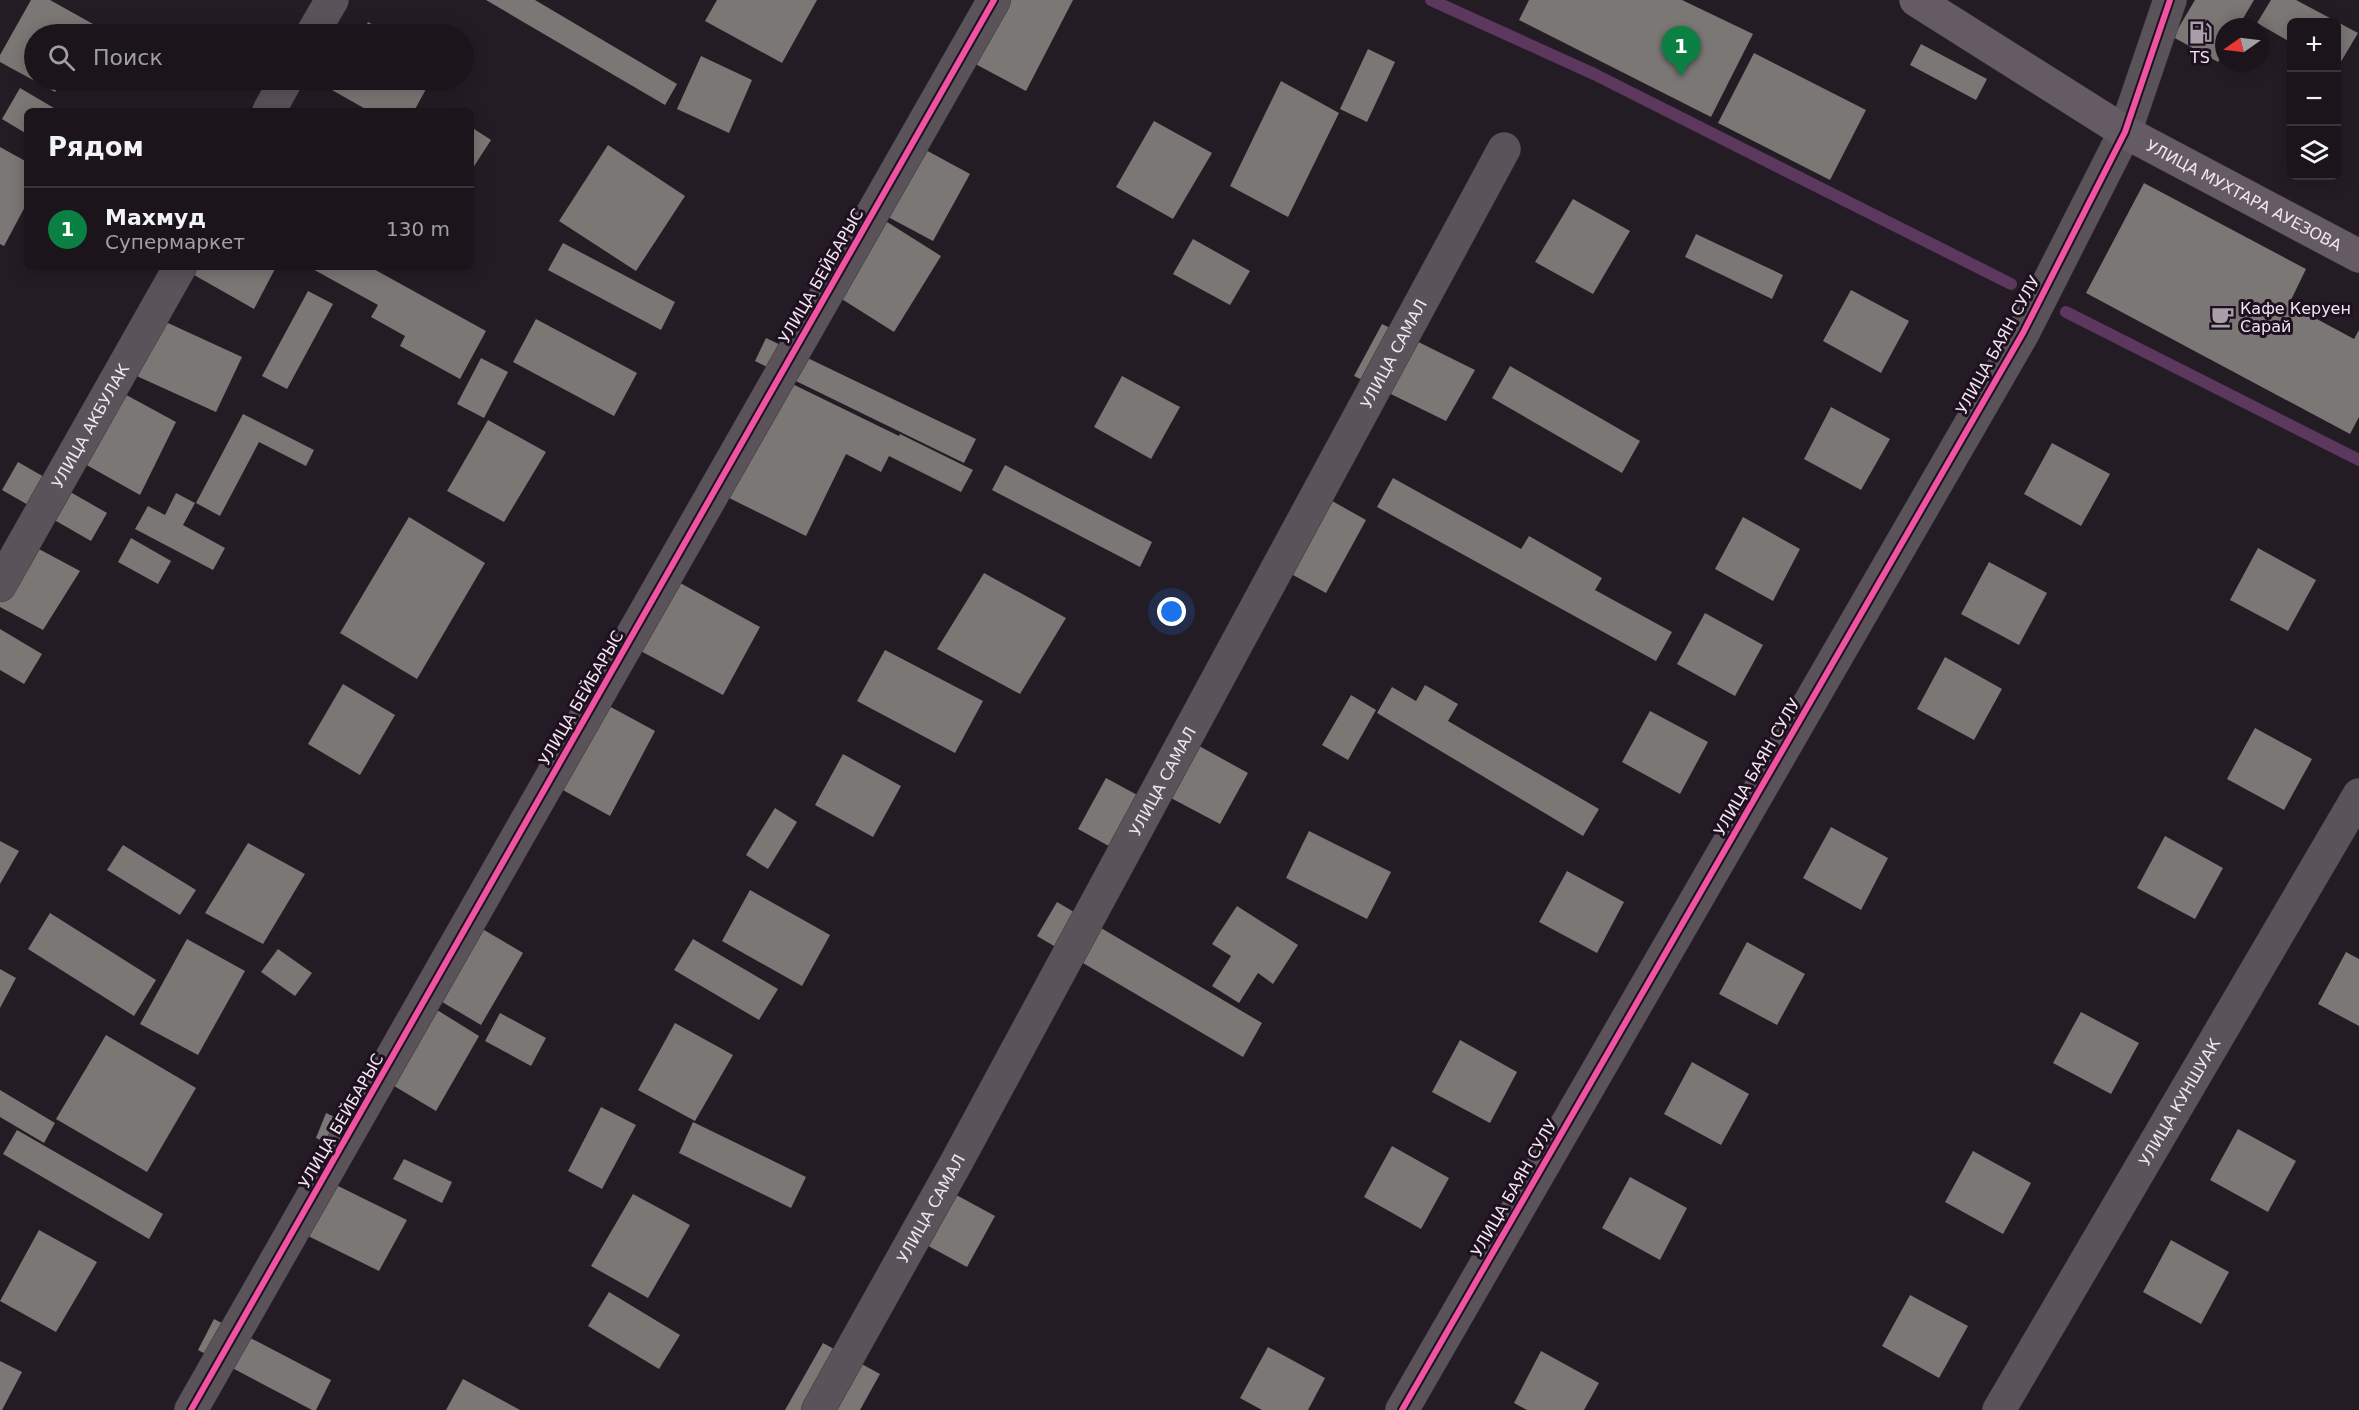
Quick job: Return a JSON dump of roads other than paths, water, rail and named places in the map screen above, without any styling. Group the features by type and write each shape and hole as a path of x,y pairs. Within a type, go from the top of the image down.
{"main road":[{"name":"УЛИЦА МУХТАРА АУЕЗОВА","path":"1916,0 2125,132 2359,256"}],"street":[{"path":"318,24 332,0"},
{"name":"УЛИЦА БЕЙБАРЫС","path":"192,1410 994,0"},
{"name":"УЛИЦА БАЯН СУЛУ","path":"1402,1410 2023,333 2125,132 2170,0"},
{"path":"271,108 281,90"},
{"name":"УЛИЦА САМАЛ","path":"818,1410 962,1153 1504,149"},
{"name":"УЛИЦА АКБУЛАК","path":"0,585 178,270"},
{"name":"УЛИЦА КУНШУАК","path":"1999,1410 2359,795"}],"waterway":[{"path":"1431,0 1594,74 2011,284"},
{"path":"2066,312 2359,460"}],"place":[{"name":"TS","path":"2200,32"},
{"name":"Махмуд","path":"1681,76"},
{"name":"Кафе Керуен Сарай","path":"2222,317"}]}
